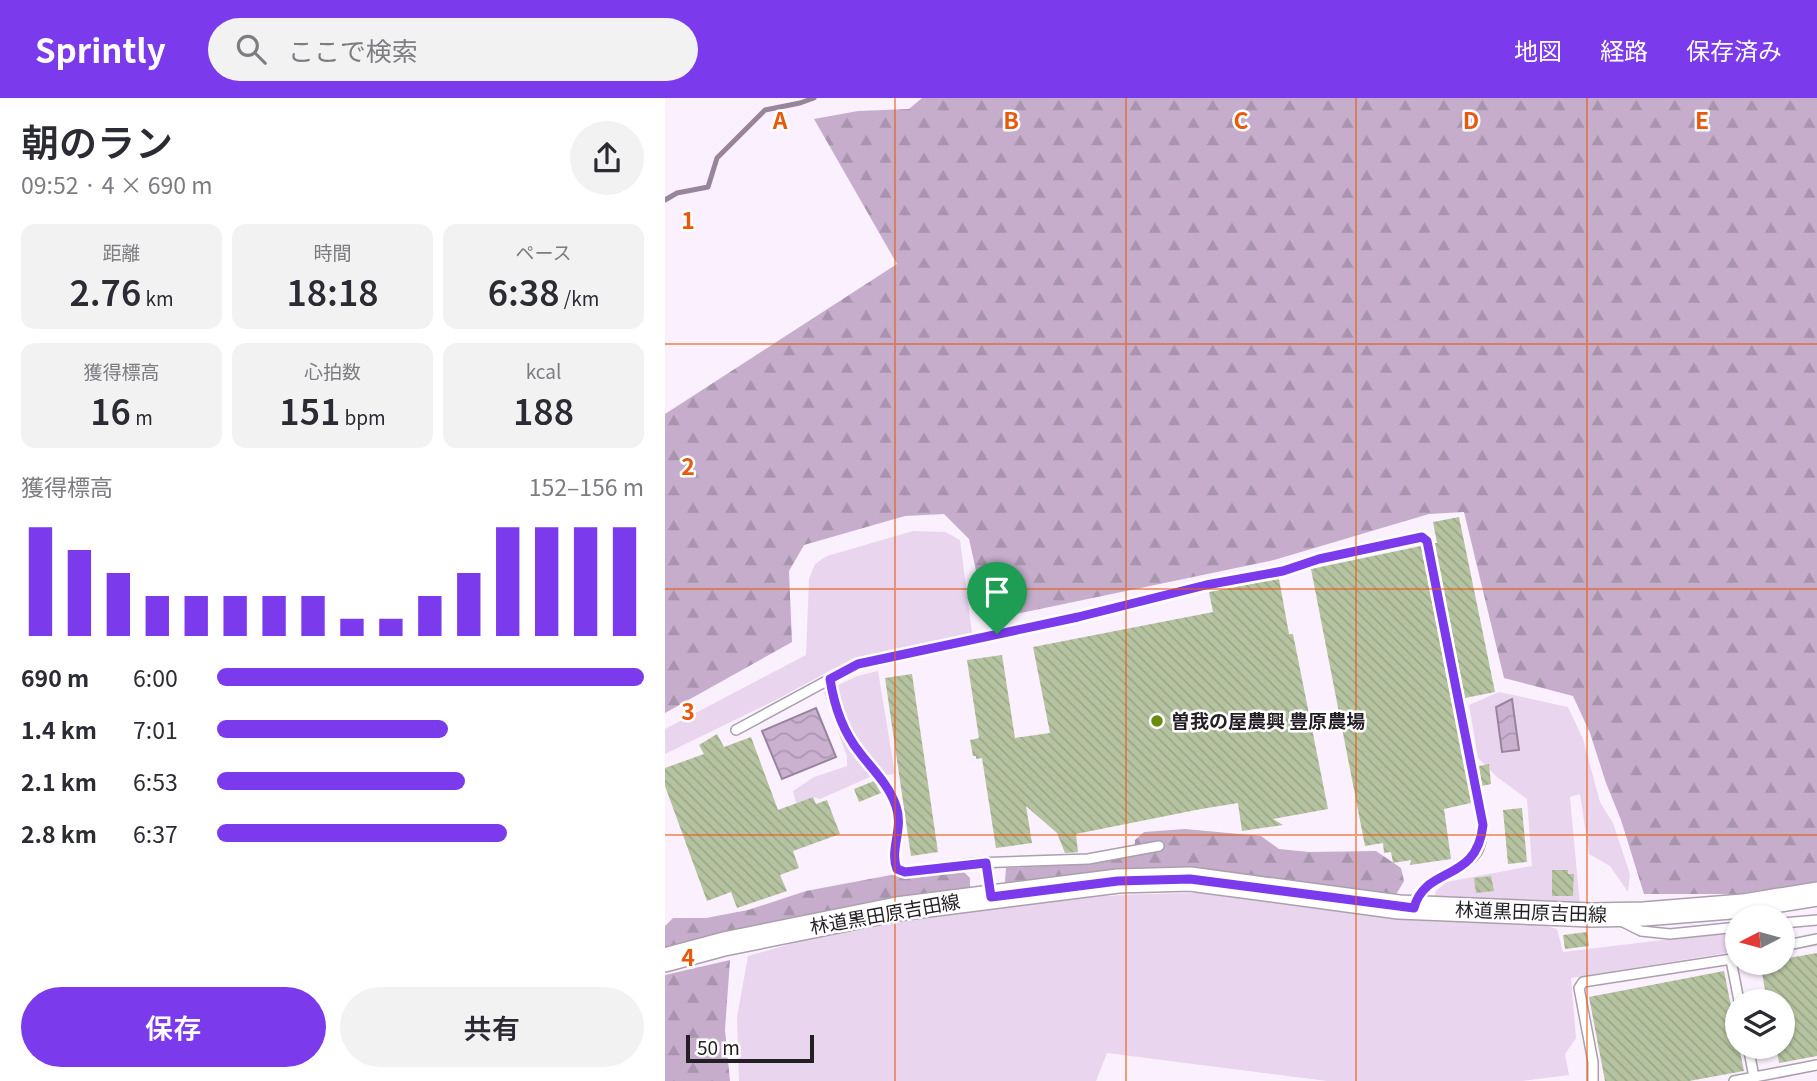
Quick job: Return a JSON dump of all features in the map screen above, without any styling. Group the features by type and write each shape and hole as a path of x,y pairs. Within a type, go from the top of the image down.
{"street":[{"name":"林道黒田原吉田線","path":"665,960 724,944 897,909 1118,881 1190,879 1414,908 1609,915 1744,906 1817,894"}],"lane":[{"path":"736,730 858,664 1078,617 1206,585 1283,571 1319,559 1422,537 1427,541 1483,825 1477,851 1466,863 1426,887 1417,896 1414,908"},
{"path":"830,679 833,698 845,729 858,751 886,784 896,806 900,824 894,862 897,869 905,872 986,863 1088,859 1159,846"},
{"path":"986,863 991,897"},
{"path":"1609,915 1641,931 1670,934 1725,928"},
{"path":"1795,922 1817,920"},
{"path":"1795,944 1817,939"},
{"path":"1594,1081 1579,988 1583,982 1725,960"},
{"path":"1751,1059 1754,1077"},
{"path":"1734,1081 1817,1065"}],"shaded area":[{"path":"913,531 945,532 960,540 972,633 890,650 835,668 665,754 665,729 806,655 809,579 815,564 827,556"},
{"path":"878,671 895,774 870,777 820,799 813,797 796,803 793,791 814,777 847,766 847,757 824,692 857,676"},
{"path":"1499,692 1568,707 1583,739 1600,802 1613,823 1630,874 1628,892 1610,866 1589,854 1580,794 1570,797 1580,905 1434,899 1436,891 1446,882 1532,866 1527,799 1497,777 1478,758 1469,705","holes":["1512,700 1518,750 1503,752 1497,707","1552,870 1574,875 1573,896 1552,896"]},
{"path":"1200,893 1298,902 1405,920 1544,925 1557,929 1563,952 1725,933 1725,953 1571,978 1576,1038 1565,1054 1569,1075 1522,1081 1327,1081 1107,1053 1096,1081 739,1081 737,1017 748,956 838,931 894,920 1024,902"}],"green space":[{"path":"922,98 1817,98 1817,882 1737,894 1644,894 1590,733 1573,696 1504,678 1464,512 1429,514 1274,560 987,620 969,539 944,514 905,516 804,545 789,571 792,642 665,713 665,414 897,264 814,119 858,111 909,109"},
{"path":"1185,829 1261,836 1279,849 1309,852 1376,851 1401,868 1404,881 1397,893 1389,899 1194,875 1009,890 1005,881 1006,868 1096,863 1134,856 1135,840 1144,832"},
{"path":"964,872 970,878 970,892 665,951 665,926 673,918 706,918 748,910 806,891 891,875"},
{"path":"730,960 725,1030 730,1081 665,1081 665,975"}],"water":[{"path":"1512,699 1519,750 1502,752 1496,707"},
{"path":"816,708 836,757 782,779 762,731"}],"building":[{"path":"1459,517 1495,692 1465,698 1433,522"},
{"path":"1421,546 1471,803 1444,809 1451,859 1410,865 1411,860 1393,863 1391,852 1384,853 1383,843 1365,846 1311,569"},
{"path":"1279,579 1289,634 1293,634 1328,809 1273,819 1283,825 1242,831 1238,803 1201,809 1076,834 1078,852 1065,853 1057,833 1026,806 1032,843 996,848 982,758 976,759 976,756 973,756 970,740 979,738 967,660 1002,655 1015,738 1050,733 1033,647 1213,612 1209,592"},
{"path":"912,674 938,852 911,856 885,678"},
{"path":"717,734 724,747 751,737 778,810 813,797 816,804 827,800 840,834 793,851 799,868 780,875 787,891 737,908 731,892 707,901 665,786 665,768 704,754 699,745"},
{"path":"1489,764 1491,784 1482,786 1479,766"},
{"path":"874,781 881,793 859,802 854,789"},
{"path":"1522,808 1527,862 1508,864 1503,810"},
{"path":"1552,870 1568,870 1568,874 1574,874 1573,896 1552,896"},
{"path":"1491,876 1494,891 1476,893 1474,878"},
{"path":"1587,932 1589,946 1565,949 1563,935"},
{"path":"1817,953 1817,1056 1779,1063 1778,1059 1795,1059 1795,989 1765,989 1762,975 1795,975 1795,957"},
{"path":"1724,971 1728,989 1725,989 1725,1059 1742,1059 1744,1071 1689,1081 1605,1081 1589,997"}],"waterway":[{"path":"665,200 677,193 708,187 717,158 765,110 814,98"}],"place":[{"name":"曽我の屋農興 豊原農場","path":"1157,721"}],"route":[{"path":"1422,537 1427,541 1481,803 1482,839 1477,851 1466,863 1426,887 1417,896 1414,908 1190,879 1118,881 991,897 986,863 905,872 897,869 894,851 900,824 896,806 886,784 858,751 845,729 833,698 830,679 858,664 997,634 1206,585 1283,571 1319,559 1422,537"}]}
